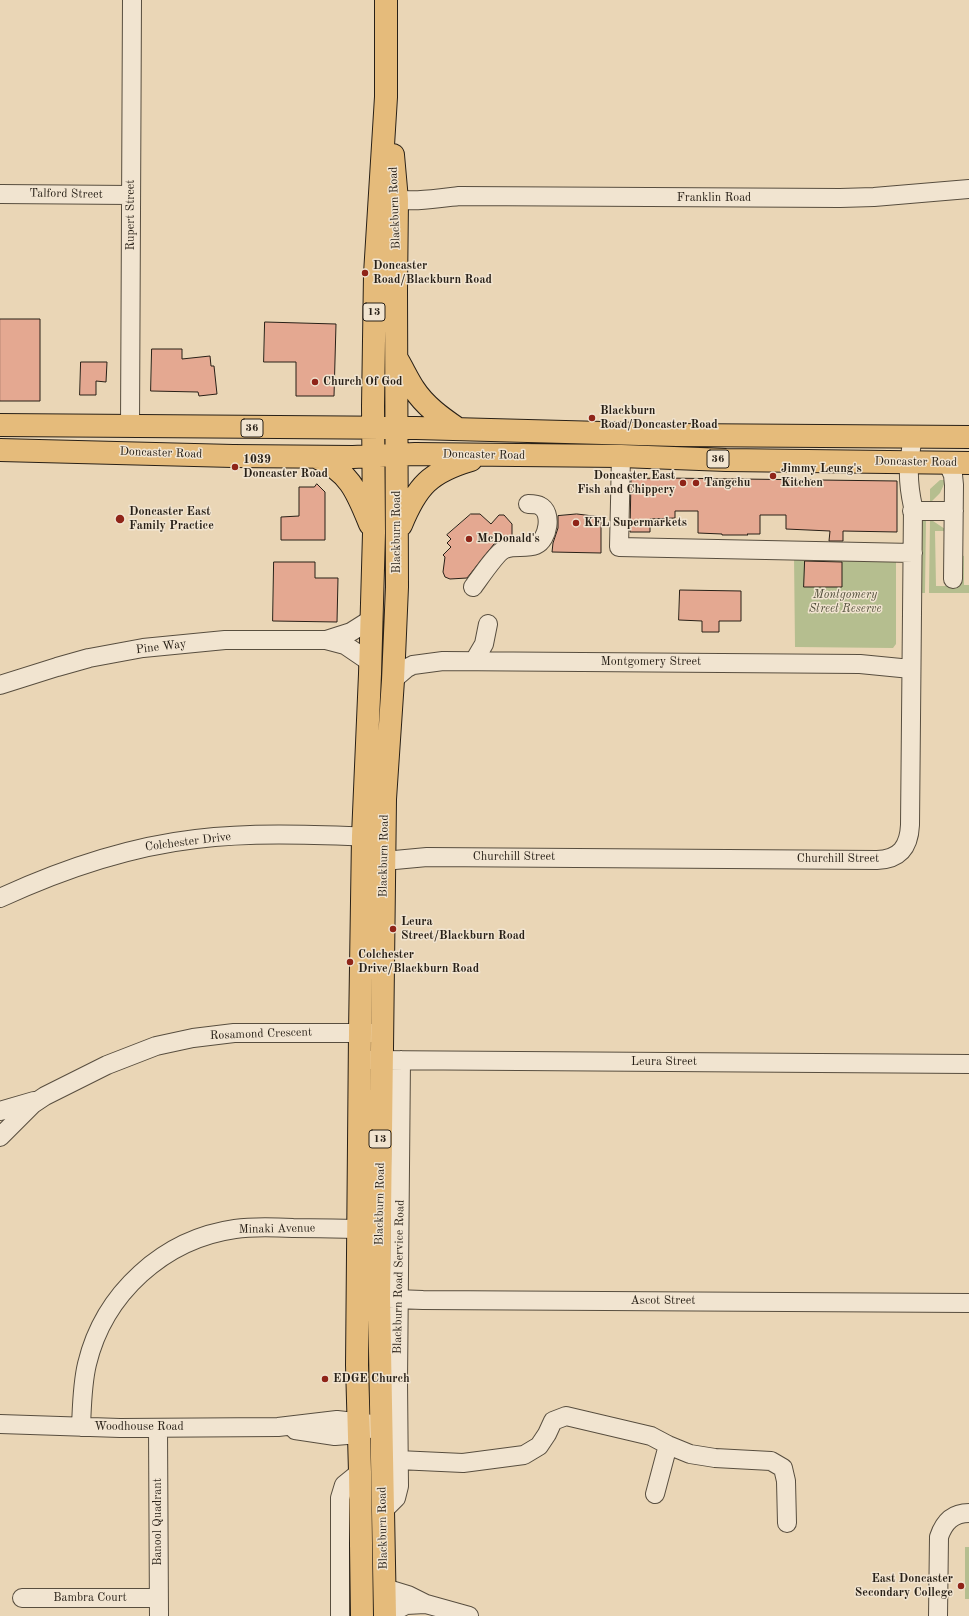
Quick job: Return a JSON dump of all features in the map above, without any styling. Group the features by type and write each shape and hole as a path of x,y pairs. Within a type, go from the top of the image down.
{"main road":[{"name":"Blackburn Road","path":"376,848 387,755 397,587 396,290 386,97 386,0"},
{"name":"Blackburn Road","path":"385,1616 381,1426 389,1298 380,1230 381,1060 371,1033 376,848 370,668 370,620 374,533 373,428 375,274 392,196"},
{"path":"397,358 414,390 439,415 458,429"},
{"name":"Doncaster Road","path":"0,425 396,428 677,435 969,437"},
{"name":"Doncaster Road","path":"0,450 316,457 397,454 621,456 726,460 969,463"},
{"path":"397,534 408,507 417,493 431,478 455,464 488,455"},
{"path":"316,457 331,463 342,472 350,482 360,500 374,533"},
{"name":"Blackburn Road","path":"362,1616 357,1298 358,1229 381,1060"}],"street":[{"name":"Rupert Street","path":"130,426 133,1"},
{"name":"Franklin Road","path":"392,196 428,200 459,196 840,198 874,197 969,189"},
{"name":"Talford Street","path":"0,194 131,195"},
{"name":"Churchill Street","path":"376,848 427,857 877,860 892,858 904,849 910,834 912,509 909,488 913,462 913,437"},
{"path":"621,456 619,547 912,553"},
{"path":"947,462 953,476 959,502 953,579"},
{"path":"912,509 959,502"},
{"path":"473,587 494,558 504,549 524,548 530,544 534,537 537,522 535,510 528,504"},
{"name":"Pine Way","path":"326,640 351,632 370,620"},
{"path":"474,660 484,644 488,624"},
{"name":"Pine Way","path":"0,685 76,662 143,648 225,640 326,640 345,645 370,668"},
{"name":"Montgomery Street","path":"370,668 393,671 406,655 425,656 443,661 911,664"},
{"name":"Colchester Drive","path":"0,898 52,875 96,860 169,842 223,836 376,848"},
{"name":"Rosamond Crescent","path":"0,1137 39,1099 77,1079 156,1046 193,1038 249,1032 371,1033"},
{"name":"Leura Street","path":"381,1060 969,1064"},
{"name":"Blackburn Road Service Road","path":"381,1060 389,1298 399,1486 396,1498 383,1512"},
{"path":"0,1111 39,1099"},
{"name":"Minaki Avenue","path":"81,1427 84,1378 92,1347 99,1330 121,1295 135,1279 153,1263 192,1241 205,1236 236,1229 272,1227 380,1230"},
{"name":"Ascot Street","path":"357,1298 431,1300 969,1303"},
{"path":"398,1460 463,1463 524,1455 539,1446 553,1421 566,1416 651,1436 690,1454 715,1458 771,1461 783,1468 786,1482 787,1523"},
{"name":"Woodhouse Road","path":"0,1424 158,1428 278,1427 333,1436 348,1435 359,1427 381,1426"},
{"name":"Banool Quadrant","path":"158,1428 158,1616"},
{"path":"655,1494 668,1445"},
{"path":"340,1616 340,1491 344,1485 360,1472"},
{"path":"938,1616 939,1537 941,1530 948,1520 959,1514 969,1513"},
{"path":"384,1588 426,1604 469,1616"},
{"name":"Bambra Court","path":"22,1598 158,1598"},
{"path":"385,1616 406,1605 426,1604"}],"green space":[{"path":"940,480 946,480 940,493 930,503 930,489"},
{"path":"930,519 948,531 935,531 936,586 960,586 960,555 964,556 964,585 969,585 969,593 929,593"},
{"path":"921,520 926,520 925,593 920,593"},
{"name":"Montgomery Street Reserve","path":"794,555 886,557 896,562 896,644 893,648 795,647"},
{"path":"965,1547 969,1547 969,1599 965,1599"}],"building":[{"path":"0,319 40,319 40,401 0,401"},
{"path":"265,322 336,324 334,396 296,396 296,362 264,362"},
{"path":"152,349 182,349 182,359 210,356 211,366 214,366 217,394 199,396 198,392 151,391"},
{"path":"81,362 107,362 106,382 96,381 96,395 80,395"},
{"path":"663,478 897,481 897,532 843,531 843,541 829,541 830,531 786,529 786,515 760,515 760,534 722,535 698,533 698,511 675,511 675,518 650,519 650,532 630,532 631,479"},
{"path":"317,484 325,492 325,540 281,540 281,517 299,516 299,487 314,487"},
{"path":"471,514 480,514 491,524 499,515 504,515 512,524 512,537 502,539 494,544 467,578 450,579 445,577 443,572 445,557 443,555 451,547 447,543 451,539 447,535"},
{"path":"577,514 601,517 601,553 552,552 553,543 558,528 558,516"},
{"path":"805,561 842,562 842,587 804,587"},
{"path":"274,562 315,562 315,578 338,578 337,622 273,621"},
{"path":"680,590 741,591 741,621 719,621 719,632 702,632 702,621 679,620"}],"place":[{"name":"Doncaster Road/Blackburn Road","path":"365,273"},
{"name":"Church Of God","path":"315,382"},
{"name":"Blackburn Road/Doncaster Road","path":"592,418"},
{"name":"1039 Doncaster Road","path":"235,467"},
{"name":"Jimmy Leung's Kitchen","path":"773,476"},
{"name":"Doncaster East Fish and Chippery","path":"683,483"},
{"name":"Tangchu","path":"696,483"},
{"name":"Doncaster East Family Practice","path":"120,519"},
{"name":"KFL Supermarkets","path":"576,523"},
{"name":"McDonald's","path":"469,539"},
{"name":"Leura Street/Blackburn Road","path":"393,929"},
{"name":"Colchester Drive/Blackburn Road","path":"350,962"},
{"name":"EDGE Church","path":"325,1379"},
{"name":"East Doncaster Secondary College","path":"961,1586"}]}
